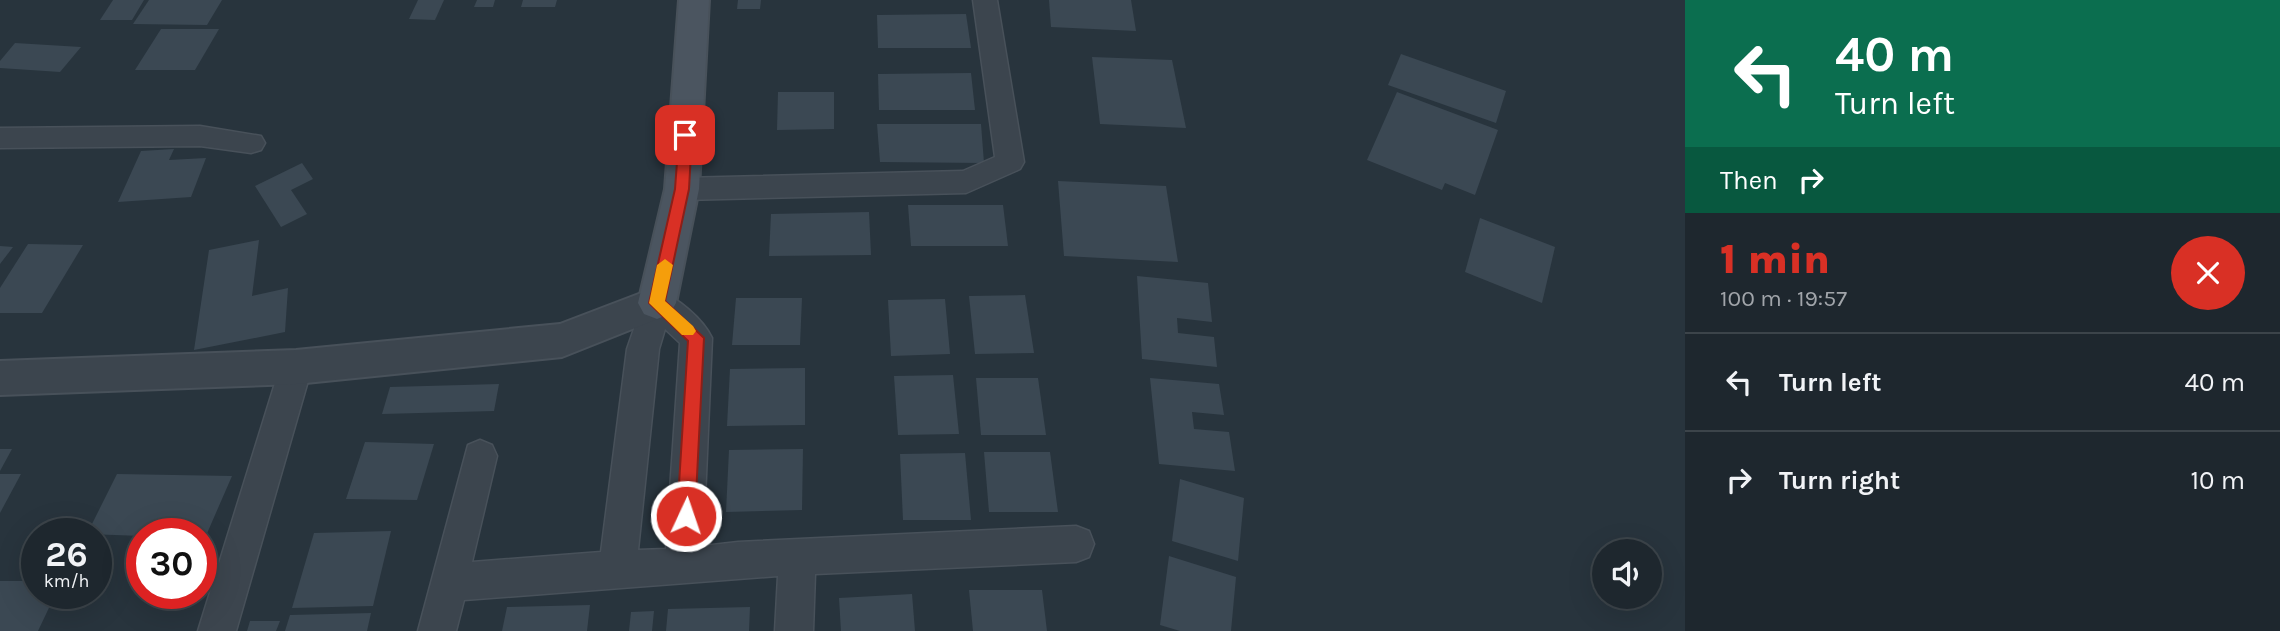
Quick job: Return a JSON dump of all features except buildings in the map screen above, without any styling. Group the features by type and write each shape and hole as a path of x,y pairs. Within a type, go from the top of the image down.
{"main road":[{"path":"657,303 682,189 694,0"}],"street":[{"path":"682,189 965,182 1010,162 985,0"},
{"path":"0,138 200,136 251,143"},
{"path":"0,378 296,368 562,340 657,303"},
{"path":"657,303 696,338 684,567"},
{"path":"617,569 643,349 657,303"},
{"path":"217,631 296,368"},
{"path":"437,631 480,456"},
{"path":"449,583 617,569 684,567 738,560 1076,544"},
{"path":"794,631 797,558"}],"slow traffic":[{"path":"665,265 657,303 687,331"}],"route":[{"path":"685,135 682,189 657,303 696,338 686,516"}]}
